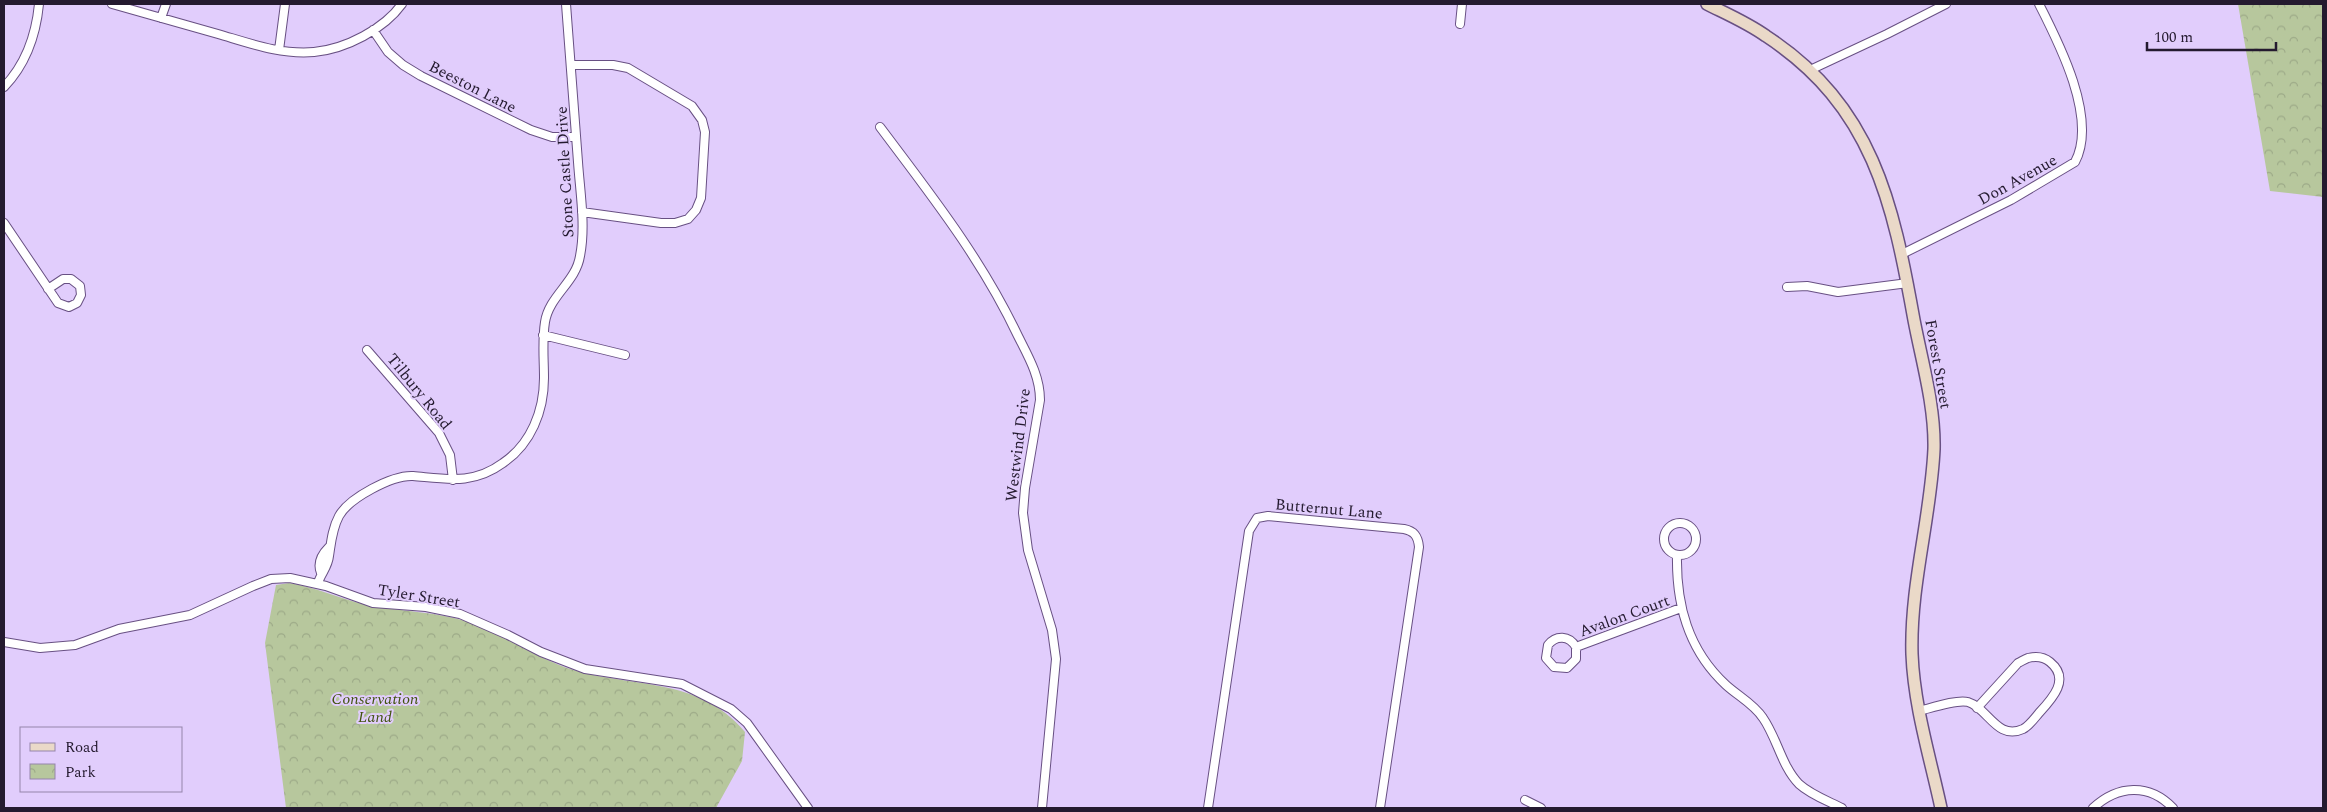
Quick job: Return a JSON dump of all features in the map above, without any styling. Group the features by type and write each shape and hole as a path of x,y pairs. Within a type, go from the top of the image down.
{"street":[{"path":"4,87 26,56 36,28 40,4"},
{"path":"112,4 279,50 314,52 332,48 373,30 386,21 402,4"},
{"path":"161,18 166,4"},
{"path":"279,50 285,4"},
{"name":"Stone Castle Drive","path":"318,583 321,573 319,567 322,554 329,547 342,511 382,484 407,476 453,480 467,479 492,470 514,454 528,438 542,405 544,377 543,335 548,311 578,264 581,248 582,212 566,4"},
{"path":"1460,24 1462,4"},
{"name":"Forest Street","path":"1707,4 1766,35 1810,70 1849,118 1872,157 1892,209 1927,386 1934,439 1933,471 1912,631 1913,672 1919,711 1941,808"},
{"path":"1810,70 1946,4"},
{"name":"Don Avenue","path":"1902,254 2011,200 2075,162 2080,152 2082,138 2078,101 2062,50 2039,4"},
{"name":"Beeston Lane","path":"373,30 388,52 403,65 421,76 531,130 552,137 576,137"},
{"path":"571,65 613,65 628,68 692,106 702,120 705,132 701,198 696,210 688,219 675,223 582,212"},
{"name":"Westwind Drive","path":"880,126 953,224 980,264 1002,301 1039,385 1040,400 1025,488 1023,513 1028,550 1052,630 1056,659 1042,808"},
{"path":"4,223 48,289 58,303 66,306 77,303 81,295 80,286 71,279 62,279 48,289"},
{"path":"1787,287 1807,286 1838,292 1908,284"},
{"path":"543,335 625,355"},
{"name":"Tilbury Road","path":"368,350 438,433 450,455 453,480"},
{"name":"Butternut Lane","path":"1208,808 1248,531 1257,518 1268,516 1404,529 1414,533 1417,537 1419,547 1380,808"},
{"path":"1685,524 1690,527 1695,536 1694,546 1687,553 1677,555 1672,553 1666,546 1665,536 1667,531 1675,525 1685,524"},
{"path":"1677,555 1676,584 1681,608 1690,635 1703,658 1726,685 1764,718 1795,780 1813,794 1842,808"},
{"name":"Tyler Street","path":"4,642 40,648 67,646 119,629 190,615 271,579 290,578 318,583 373,603 426,607 460,614 541,652 585,669 682,684 696,690 731,709 747,723 808,808"},
{"name":"Avalon Court","path":"1576,647 1681,608"},
{"name":"Avalon Court","path":"1558,638 1570,640 1576,647 1576,659 1567,668 1554,667 1546,658 1548,645 1558,638"},
{"path":"1919,711 1962,702 1969,703 2004,730 2012,731 2024,728 2055,695 2060,684 2058,672 2045,659 2026,658 2018,663 1977,708"},
{"path":"2093,808 2114,793 2134,789 2156,794 2173,808"},
{"path":"1525,800 1541,808"}],"green space":[{"path":"2238,4 2323,4 2323,197 2270,191"},
{"name":"Conservation Land","path":"289,583 363,604 461,620 487,629 567,668 685,692 706,701 726,714 745,732 742,761 716,808 286,808 265,643 276,585"}]}
